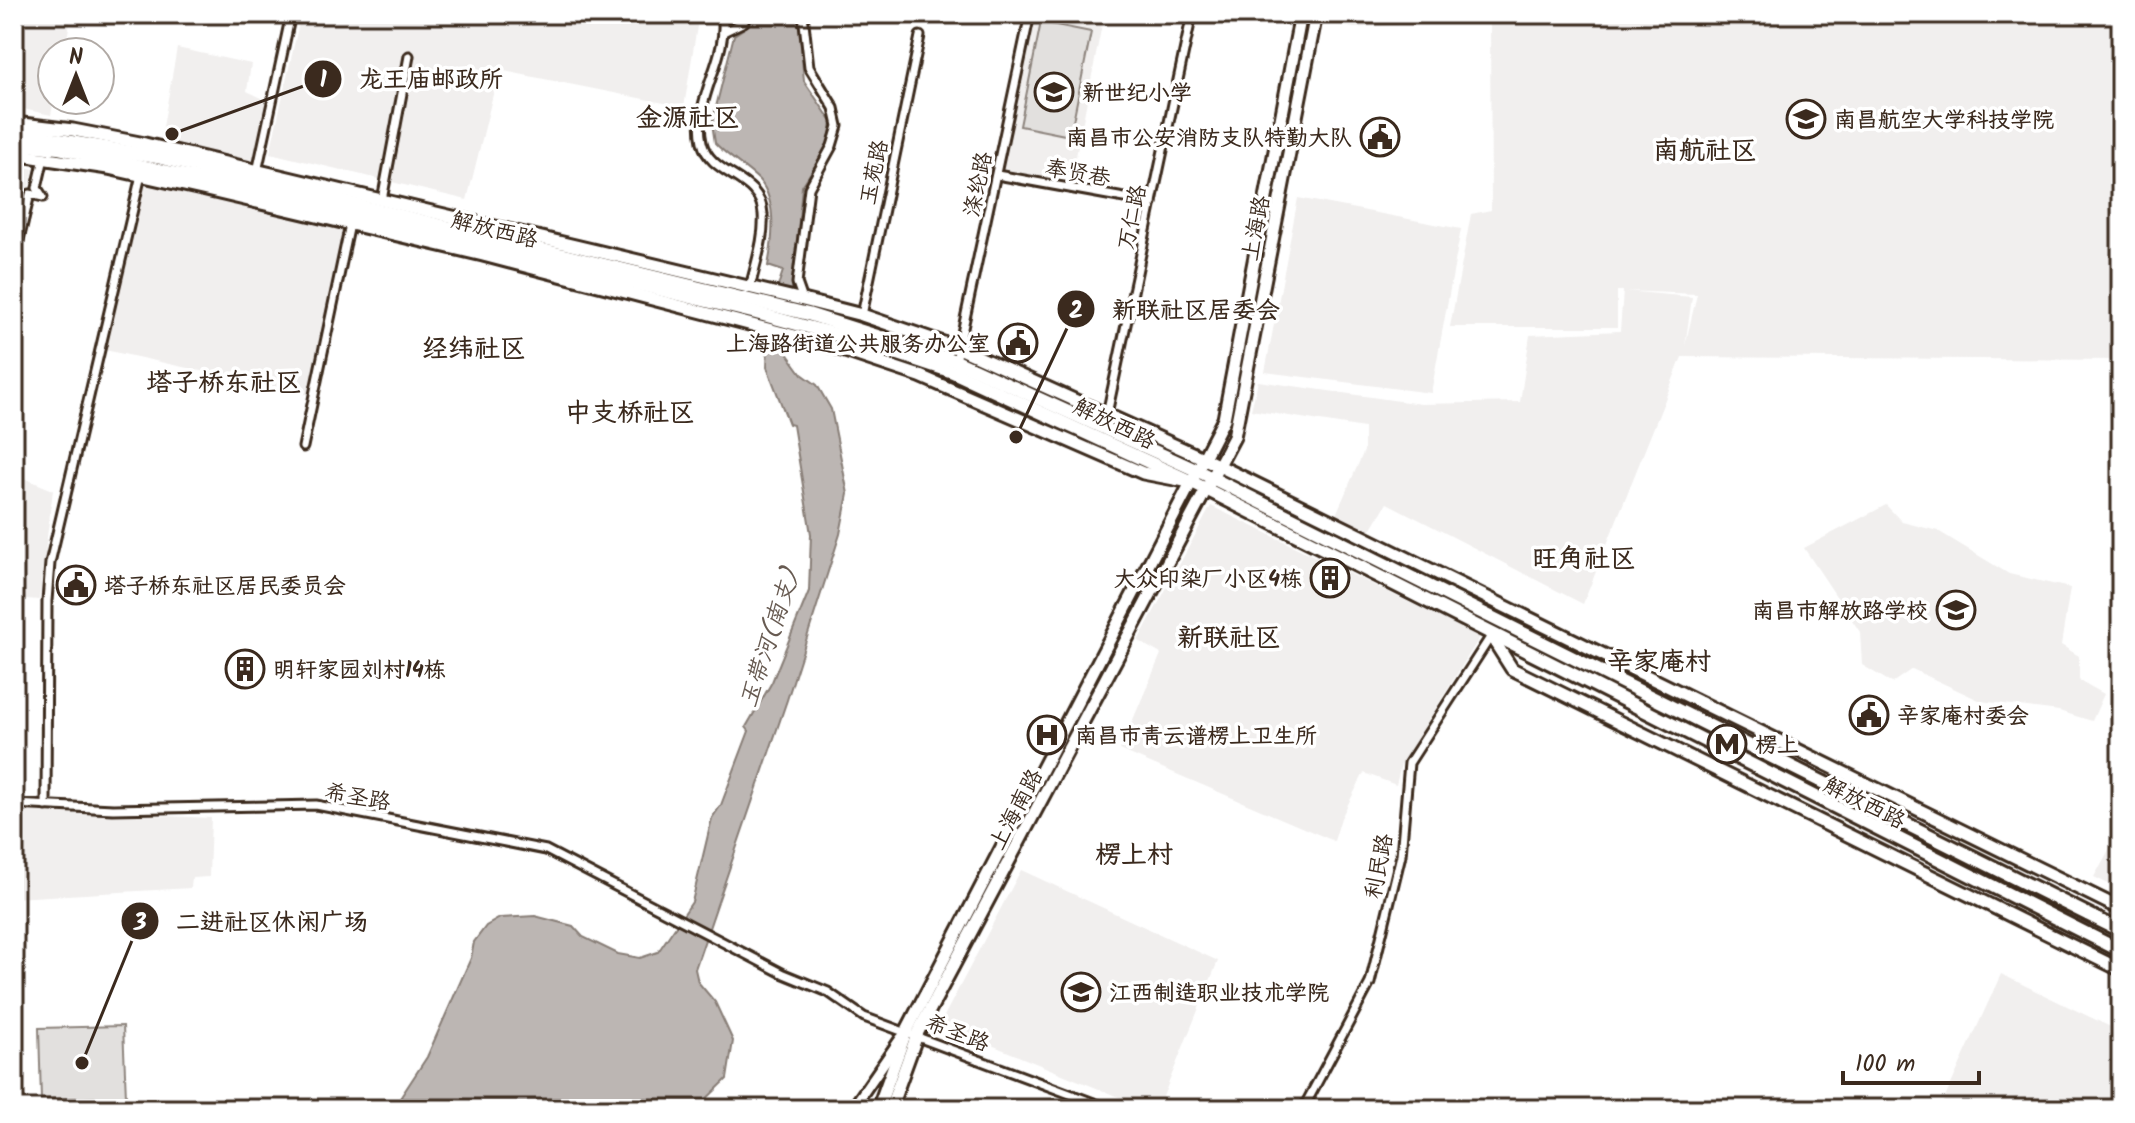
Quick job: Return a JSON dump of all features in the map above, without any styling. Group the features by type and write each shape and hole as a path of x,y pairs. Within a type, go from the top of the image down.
{"main road":[{"name":"上海路","path":"1195,477 1224,419 1301,14"},
{"name":"上海路","path":"1211,485 1239,422 1316,14"},
{"path":"14,123 73,130 256,175 382,200 755,304 818,342 920,376 1143,473 1195,477"},
{"name":"解放西路","path":"14,132 256,175 755,304 813,329 953,372 1195,477 2121,931"},
{"name":"解放西路","path":"14,144 58,148 154,168 808,314 958,355 1105,422 1195,477"},
{"path":"14,152 154,168"},
{"path":"49,156 350,224 755,304 803,300 862,315 958,355"},
{"path":"1105,422 1220,466 2121,909"},
{"name":"上海南路","path":"878,1109 911,1034 1195,477"},
{"name":"解放西路","path":"1211,485 1491,636 2121,951"},
{"name":"上海南路","path":"890,1109 911,1034 1211,485"},
{"path":"1491,636 1512,669 2121,970"}],"street":[{"path":"256,175 291,14"},
{"path":"722,14 723,46 704,102 702,140 708,155 747,183 760,199 763,227 755,304"},
{"path":"803,14 809,67 834,108 838,126 832,146 809,188 797,283 803,300"},
{"name":"涤纶路","path":"958,355 1030,14"},
{"name":"万仁路","path":"1105,422 1192,14"},
{"path":"723,32 744,22"},
{"name":"玉苑路","path":"862,315 920,36"},
{"path":"382,200 409,56"},
{"path":"14,261 30,194 43,197 37,188 49,156"},
{"path":"46,806 50,563 141,175"},
{"name":"奉贤巷","path":"997,175 1152,203"},
{"path":"303,447 350,224"},
{"name":"利民路","path":"1303,1109 1370,983 1401,855 1409,763 1491,636"},
{"name":"希圣路","path":"14,804 113,809 316,805 546,850 828,992 864,1017 1110,1109"},
{"name":"上海南路","path":"852,1109 911,1034"}],"shaded area":[{"path":"14,14 72,14 67,36 36,36 36,112 14,107"},
{"path":"301,14 699,14 684,107 499,70 467,200 270,153"},
{"path":"733,14 798,14 804,81 832,122 828,146 802,186 794,278 781,345 802,374 817,385 831,409 848,494 840,534 787,700 695,969 698,982 715,1002 733,1041 727,1079 696,1109 393,1109 427,1057 471,958 474,942 486,926 500,918 535,916 573,926 583,937 618,954 640,958 658,952 692,902 712,818 721,805 749,731 746,727 772,682 809,591 811,534 793,425 789,424 767,367 768,341 762,334 783,271 768,266 772,210 759,180 715,143 712,123 734,35 743,29"},
{"name":"新世纪小学","path":"1034,14 1104,14 1071,182 1003,169"},
{"name":"南昌航空大学科技学院","path":"1332,14 2121,14 2121,360 1682,357 1583,604 1387,503 1363,543 1330,528 1364,451 1364,428 1251,410 1258,381 1421,404 1520,402 1530,335 1620,331 1623,291 1617,291 1617,327 1450,327 1471,214 1491,210 1490,17 1354,28 1330,24","holes":["1625,291 1697,294 1685,346 1692,297"]},
{"path":"1041,22 1091,32 1070,136 1020,126"},
{"path":"177,48 251,64 247,91 268,101 256,164 161,138"},
{"path":"14,165 34,169 14,242"},
{"path":"143,181 343,229 310,395 105,350"},
{"path":"1298,198 1461,229 1431,393 1265,372"},
{"path":"14,474 53,490 39,600 14,598"},
{"name":"南昌市解放路学校","path":"1886,505 1902,522 1938,531 2009,574 2070,588 2061,645 2079,656 2079,680 2104,694 2092,721 2059,711 1981,701 1912,669 1892,683 1862,665 1860,632 1804,548"},
{"path":"1211,506 1480,637 1401,764 1396,785 1364,773 1341,818 1334,841 1120,750 1161,654 1138,641"},
{"path":"14,809 211,818 209,877 192,878 191,888 14,898"},
{"path":"2121,828 2121,890 2094,877"},
{"name":"江西制造职业技术学院","path":"1021,870 1218,961 1158,1109 1148,1109 940,1024"},
{"path":"2001,974 2121,1032 2121,1109 1940,1109"},
{"path":"123,1026 126,1097 41,1099 39,1028"}],"place":[{"name":"新世纪小学","path":"1054,92"},
{"name":"南昌航空大学科技学院","path":"1806,119"},
{"name":"龙王庙邮政所","path":"172,134"},
{"name":"南昌市公安消防支队特勤大队","path":"1380,137"},
{"name":"上海路街道公共服务办公室","path":"1018,343"},
{"name":"新联社区居委会","path":"1016,437"},
{"name":"大众印染厂小区4栋","path":"1330,578"},
{"name":"塔子桥东社区居民委员会","path":"76,585"},
{"name":"南昌市解放路学校","path":"1956,610"},
{"name":"明轩家园刘村14栋","path":"245,669"},
{"name":"辛家庵村委会","path":"1869,715"},
{"name":"南昌市青云谱楞上卫生所","path":"1047,735"},
{"name":"楞上","path":"1727,744"},
{"name":"江西制造职业技术学院","path":"1081,992"},
{"name":"二进社区休闲广场","path":"82,1063"}],"district":[{"name":"金源社区","path":"688,117"},
{"name":"南航社区","path":"1705,150"},
{"name":"经纬社区","path":"474,348"},
{"name":"塔子桥东社区","path":"224,382"},
{"name":"中支桥社区","path":"630,412"},
{"name":"旺角社区","path":"1584,558"},
{"name":"新联社区","path":"1229,637"},
{"name":"辛家庵村","path":"1659,661"},
{"name":"楞上村","path":"1134,854"}],"water label":[{"name":"玉带河(南支)","path":"769,638"}]}
